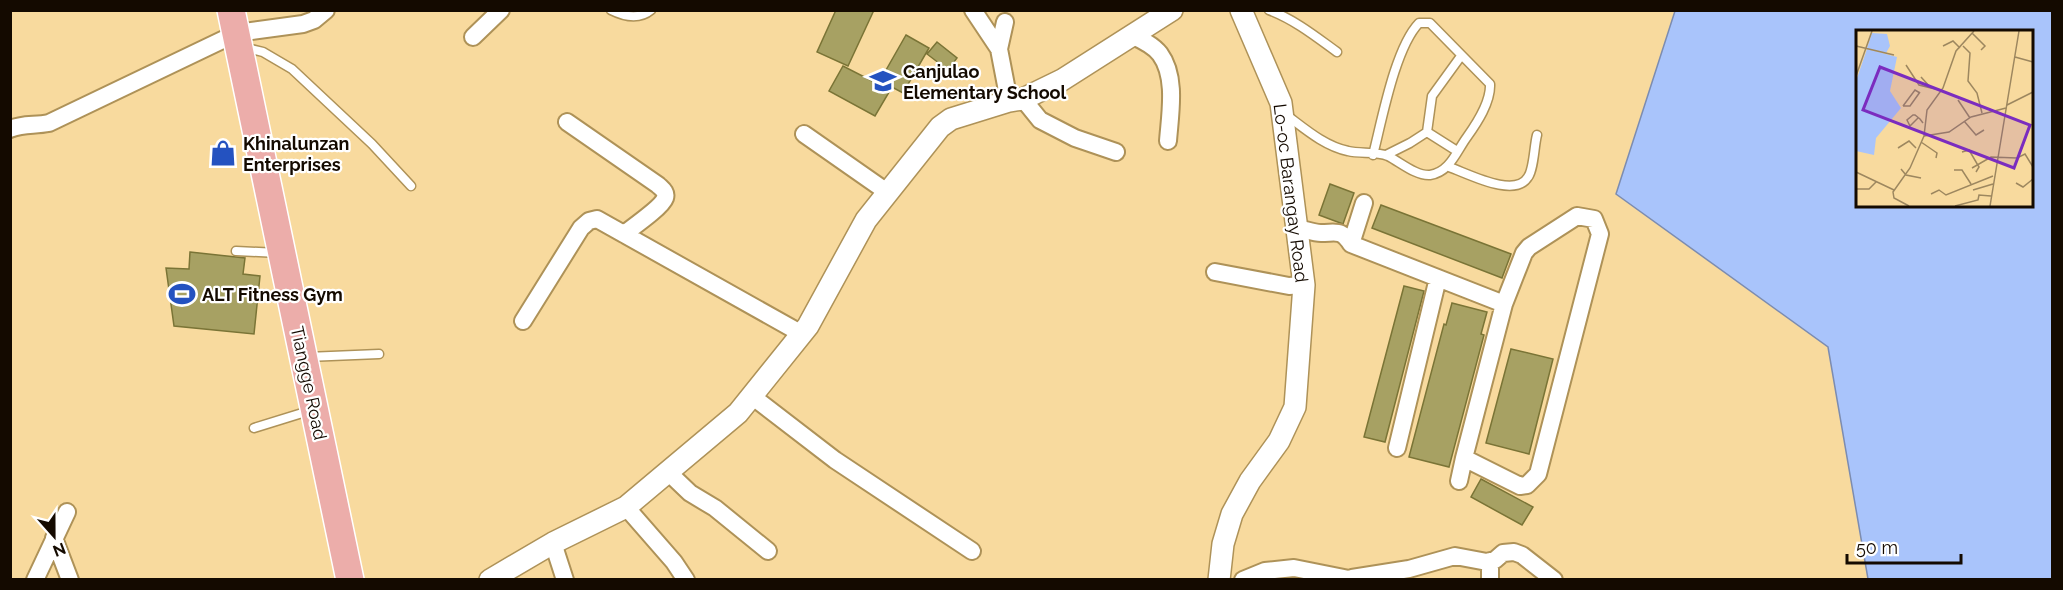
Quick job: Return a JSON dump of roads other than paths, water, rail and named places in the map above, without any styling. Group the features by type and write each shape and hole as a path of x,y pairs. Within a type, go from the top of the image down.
{"main road":[{"name":"Tiangge Road","path":"236,30 280,254 350,579"}],"street":[{"path":"10,129 21,124 35,126 49,123 236,30 303,24 314,21 326,10"},
{"path":"473,37 501,10"},
{"path":"973,10 999,49 1016,100 1040,120 1075,138 1116,152"},
{"path":"490,579 553,543 626,507 738,413 808,326 866,220 940,128 951,119 1016,100 1062,80 1172,10"},
{"name":"Lo-oc Barangay Road","path":"1219,579 1222,544 1232,514 1250,481 1279,441 1295,407 1304,285 1281,103 1241,10"},
{"path":"999,49 1005,22"},
{"path":"1133,36 1149,44 1160,54 1169,77 1171,106 1168,141"},
{"path":"567,122 665,192 665,198 660,204 624,234"},
{"path":"804,134 887,192"},
{"path":"1351,244 1364,203"},
{"path":"1459,481 1464,458 1504,304 1524,253 1529,247 1577,216 1594,219 1599,225 1600,234 1538,474 1527,485 1520,486 1464,458"},
{"path":"523,321 581,228 589,221 597,219 802,334"},
{"path":"1296,228 1320,233 1329,242 1340,247 1351,244 1504,304"},
{"path":"1215,272 1289,286 1304,285"},
{"path":"1397,448 1438,278"},
{"path":"753,397 835,460 972,551"},
{"path":"668,472 690,493 715,508 768,551"},
{"path":"626,507 686,579"},
{"path":"35,579 67,512"},
{"path":"54,538 70,579"},
{"path":"553,543 565,579"},
{"path":"1243,579 1265,571 1294,568 1353,579 1409,569 1455,556 1487,562 1503,553 1514,552 1522,555 1554,579"},
{"path":"1490,561 1490,579"}],"lane":[{"path":"611,10 634,17 651,10"},
{"path":"1269,10 1307,30 1337,52"},
{"path":"1283,113 1335,147 1373,154 1386,155 1422,174 1431,175 1449,167 1476,124 1490,91 1490,84 1430,23 1419,23 1411,32 1391,82 1373,154"},
{"path":"236,30 263,52 292,69 372,144 411,186"},
{"path":"1386,155 1427,132 1432,96 1461,56"},
{"path":"1427,132 1457,151"},
{"path":"1449,167 1499,185 1515,186 1527,180 1531,172 1537,135"},
{"path":"236,251 280,254"},
{"path":"304,357 379,354"},
{"path":"254,428 315,409"},
{"path":"674,562 675,579"}],"water":[{"path":"1675,11 2052,11 2052,579 1868,579 1828,347 1616,194"}],"place":[{"name":"Canjulao Elementary School","path":"883,81"},
{"name":"Khinalunzan Enterprises","path":"223,153"},
{"name":"ALT Fitness Gym","path":"182,294"}]}
